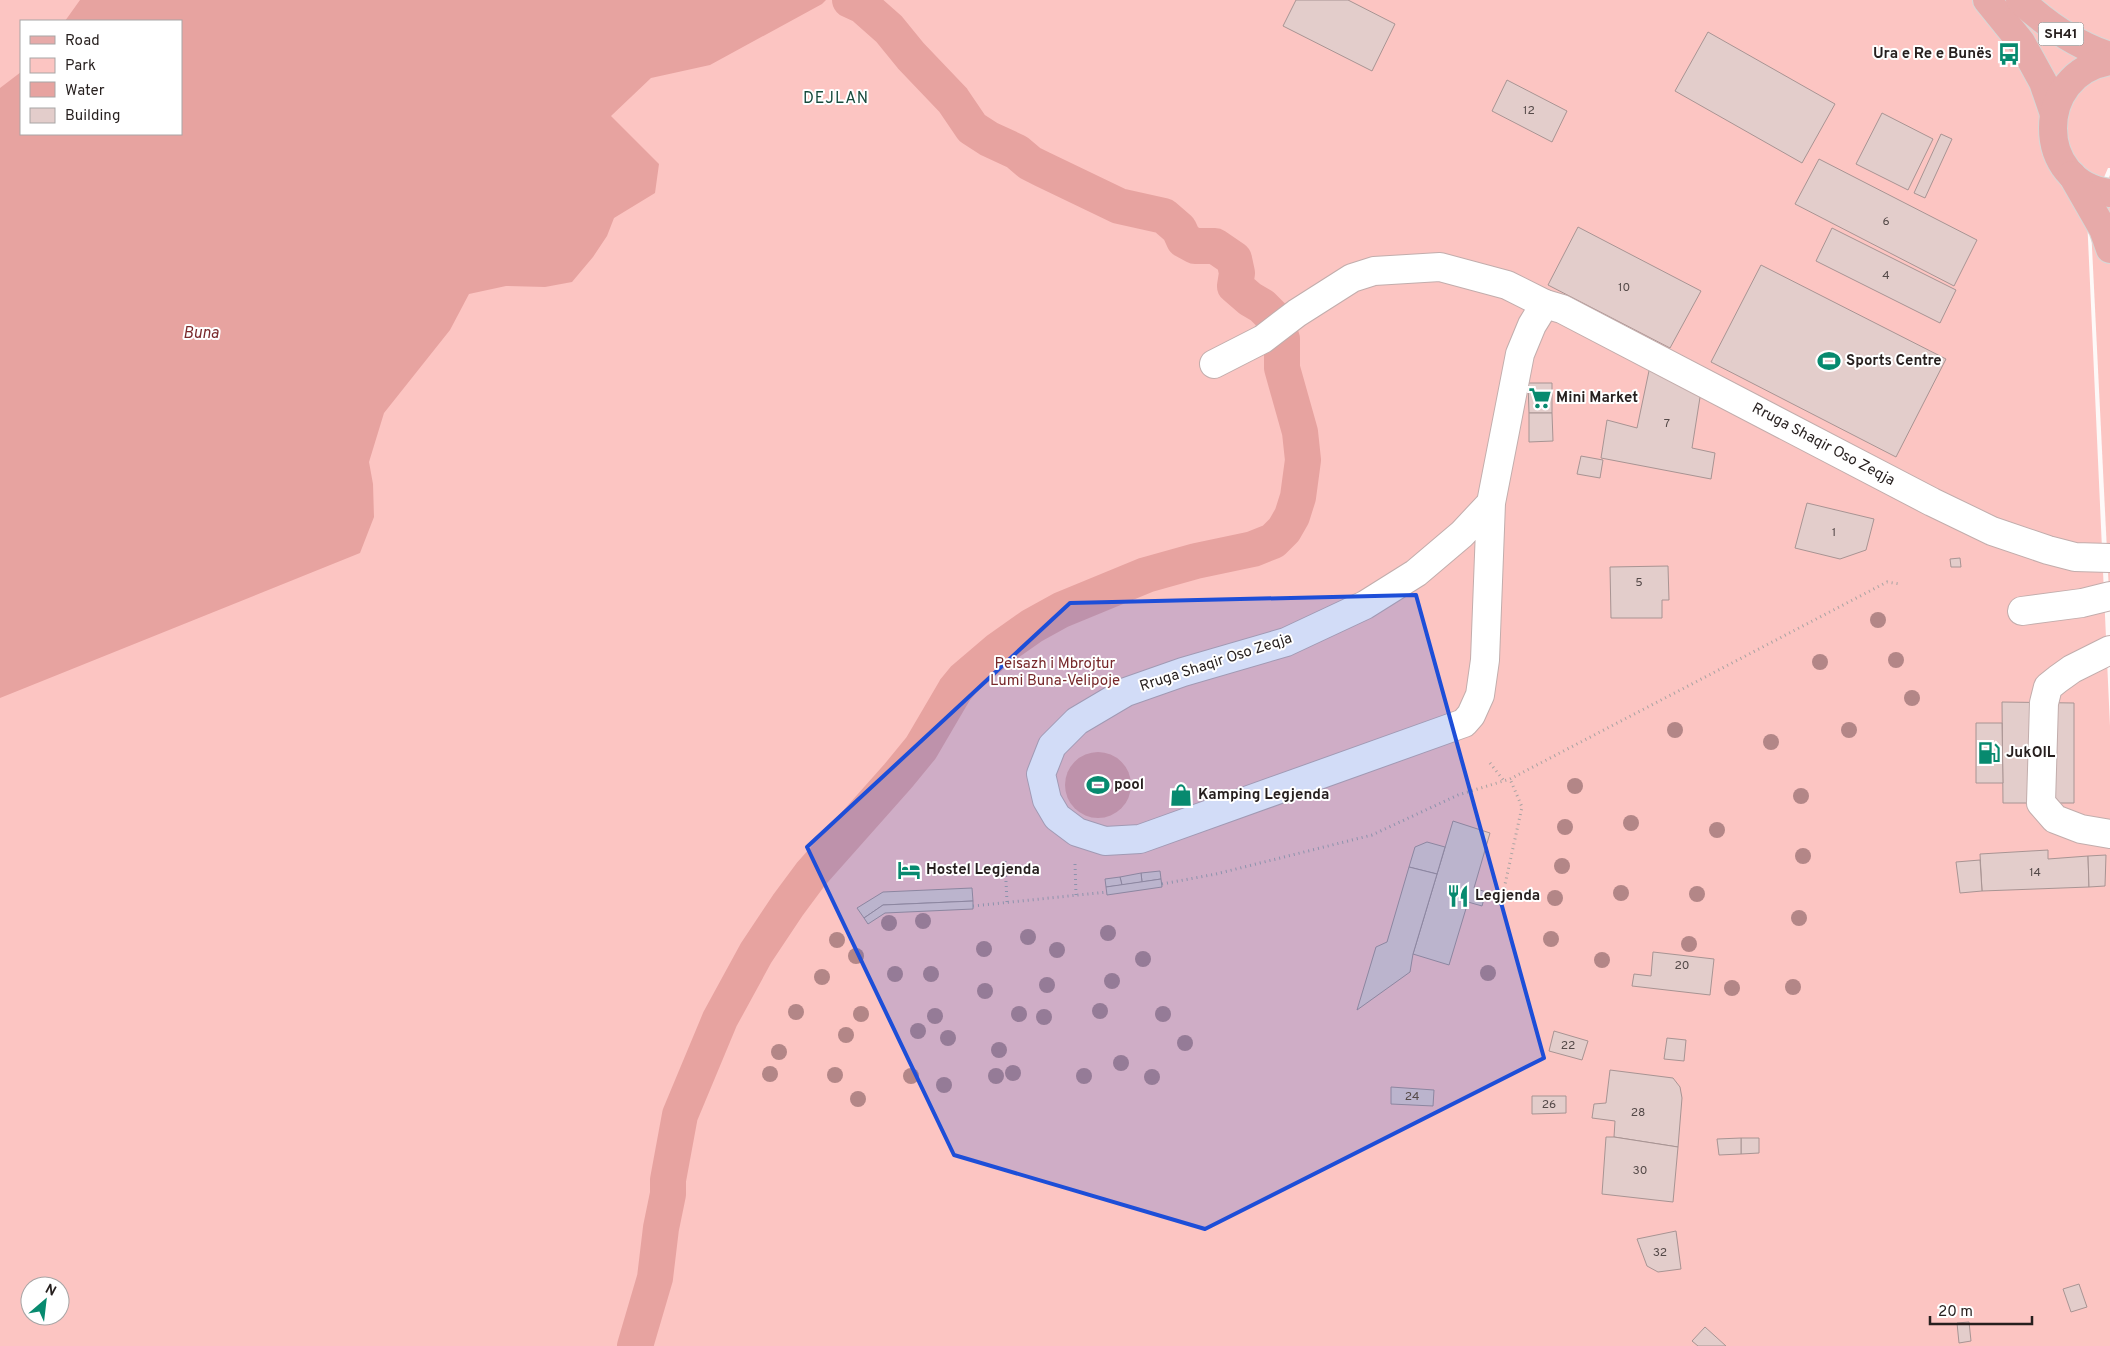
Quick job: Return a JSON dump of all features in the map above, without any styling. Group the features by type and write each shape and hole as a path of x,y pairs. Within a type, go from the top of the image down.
{"main road":[{"name":"SH41","path":"1988,0 2021,42 2043,82 2054,114"},
{"name":"SH41","path":"2020,0 2038,17 2077,44 2110,56"},
{"path":"2110,61 2093,66 2079,74 2063,92 2054,114 2053,135 2059,156 2103,229 2110,249"},
{"path":"2072,175 2093,188 2110,193"}],"lane":[{"name":"Rruga Shaqir Oso Zeqja","path":"1214,364 1263,339 1297,313 1352,278 1374,271 1440,267 1507,285 1545,304 1562,309 1992,531 2075,557 2110,558"},
{"name":"Rruga Shaqir Oso Zeqja","path":"1491,502 1462,534 1416,573 1365,605 1286,642 1183,672 1126,692 1077,721 1052,746 1041,774 1047,800 1057,817 1077,832 1105,841 1140,839 1464,723 1472,715 1480,695 1485,660 1491,502 1520,354 1532,325 1545,304"},
{"path":"2022,611 2082,603 2110,596"},
{"path":"2110,650 2072,669 2048,687 2044,702 2041,802 2055,819 2081,829 2110,834"}],"path":[{"path":"1162,884 1216,874 1372,835 1458,795 1510,779 1888,582 1900,584"},
{"path":"1490,763 1504,781"},
{"path":"1502,898 1522,807 1510,779"},
{"path":"1005,861 1006,902"},
{"path":"1076,873 1076,895"},
{"path":"973,906 1107,892"}],"highlighted area":[{"path":"1416,595 1544,1058 1205,1229 954,1155 807,847 1070,603"}],"green space":[{"name":"Peisazh i Mbrojtur Lumi Buna-Velipoje","path":"0,0 2110,0 2110,168 2108,168 2087,217 2110,726 2110,1346 0,1346"},
{"path":"2110,175 2110,612 2091,227 2098,202"}],"water":[{"name":"Buna","path":"80,0 826,0 822,4 710,65 651,78 611,116 659,164 655,193 614,218 607,236 593,257 572,282 545,287 506,286 469,294 450,330 384,413 369,462 373,484 374,517 360,553 0,698 0,88 20,73 20,135 182,135 182,20 66,20"},
{"name":"pool","path":"1098,752 1110,755 1121,762 1128,773 1131,785 1128,797 1121,808 1110,815 1098,818 1086,815 1075,808 1068,797 1065,785 1068,773 1075,762 1086,755"}],"building":[{"path":"1296,0 1348,0 1395,24 1372,71 1283,26"},
{"path":"1708,32 1835,104 1802,163 1675,91"},
{"path":"1507,80 1567,111 1552,142 1492,111"},
{"path":"1882,113 1933,139 1908,190 1856,164"},
{"path":"1941,134 1952,139 1925,198 1914,193"},
{"path":"1819,159 1977,240 1954,286 1795,204"},
{"path":"1578,227 1701,291 1670,348 1548,285"},
{"path":"1832,228 1956,290 1940,323 1816,261"},
{"name":"Sports Centre","path":"1761,265 1946,359 1896,457 1711,362"},
{"path":"1650,366 1701,391 1692,448 1715,453 1711,479 1601,458 1607,420 1637,428"},
{"name":"Mini Market","path":"1528,383 1552,383 1552,413 1529,413"},
{"path":"1529,413 1552,413 1553,441 1529,442"},
{"path":"1581,456 1603,460 1600,478 1577,474"},
{"path":"1807,503 1874,519 1866,550 1840,559 1795,548"},
{"path":"1960,558 1961,567 1951,567 1950,559"},
{"path":"1668,566 1669,600 1662,600 1662,618 1611,618 1610,567"},
{"path":"2002,702 2074,703 2074,803 2003,803"},
{"name":"JukOIL","path":"1976,723 2002,723 2003,783 1976,783"},
{"name":"Legjenda","path":"1453,821 1490,833 1474,888 1486,892 1482,906 1468,902 1449,965 1413,954"},
{"path":"1427,842 1445,847 1437,874 1409,867 1415,847"},
{"path":"2048,850 2048,859 2088,856 2089,887 1982,891 1980,854"},
{"path":"2106,855 2105,886 2089,887 2088,856"},
{"path":"1980,860 1982,891 1960,893 1956,862"},
{"path":"1409,867 1437,874 1413,954 1410,972 1357,1010 1376,947 1387,942"},
{"path":"1160,871 1161,879 1142,882 1141,873"},
{"path":"1141,873 1142,882 1122,885 1120,877"},
{"path":"1120,877 1122,885 1106,887 1105,879"},
{"path":"1161,879 1162,887 1107,895 1106,887"},
{"path":"972,888 973,901 883,905 864,918 857,908 883,892"},
{"path":"973,901 973,909 885,913 868,924 864,918 883,905"},
{"path":"1653,952 1714,959 1710,995 1632,986 1634,974 1651,976"},
{"path":"1554,1031 1588,1041 1582,1060 1549,1051"},
{"path":"1667,1038 1686,1040 1684,1061 1664,1059"},
{"path":"1610,1070 1673,1078 1680,1087 1682,1098 1678,1147 1614,1137 1615,1121 1592,1118 1594,1104 1606,1103"},
{"path":"1391,1087 1434,1090 1433,1106 1391,1104"},
{"path":"1532,1096 1566,1096 1566,1113 1532,1114"},
{"path":"1606,1137 1678,1147 1673,1202 1602,1194"},
{"path":"1741,1138 1759,1138 1759,1153 1741,1154"},
{"path":"1741,1138 1741,1154 1719,1155 1717,1139"},
{"path":"1676,1231 1681,1269 1658,1272 1647,1266 1637,1239"},
{"path":"2079,1284 2087,1307 2071,1312 2063,1289"},
{"path":"1969,1322 1971,1341 1959,1343 1957,1323"},
{"path":"1705,1327 1726,1346 1698,1346 1692,1341"}],"waterway":[{"path":"635,1346 655,1278 661,1228 668,1194 668,1180 680,1115 720,1019 756,953 811,874 921,748 955,690 964,679 998,650 1032,626 1061,610 1146,575 1196,561 1253,549 1273,541 1284,530 1292,516 1298,497 1303,460 1300,432 1282,368 1282,339 1274,318 1262,306 1250,299 1235,286 1237,273 1234,259 1215,246 1195,246 1184,240 1179,229 1164,216 1119,206 1030,163 1017,152 989,139 972,128 953,100 911,56 889,29 863,6 850,0"}],"place":[{"name":"Ura e Re e Bunës","path":"2009,54"},
{"name":"Sports Centre","path":"1829,361"},
{"name":"Mini Market","path":"1540,398"},
{"name":"JukOIL","path":"1989,753"},
{"name":"pool","path":"1098,785"},
{"name":"Kamping Legjenda","path":"1181,795"},
{"name":"Hostel Legjenda","path":"909,870"},
{"name":"Legjenda","path":"1458,896"}],"district":[{"name":"DEJLAN","path":"836,99"}]}
